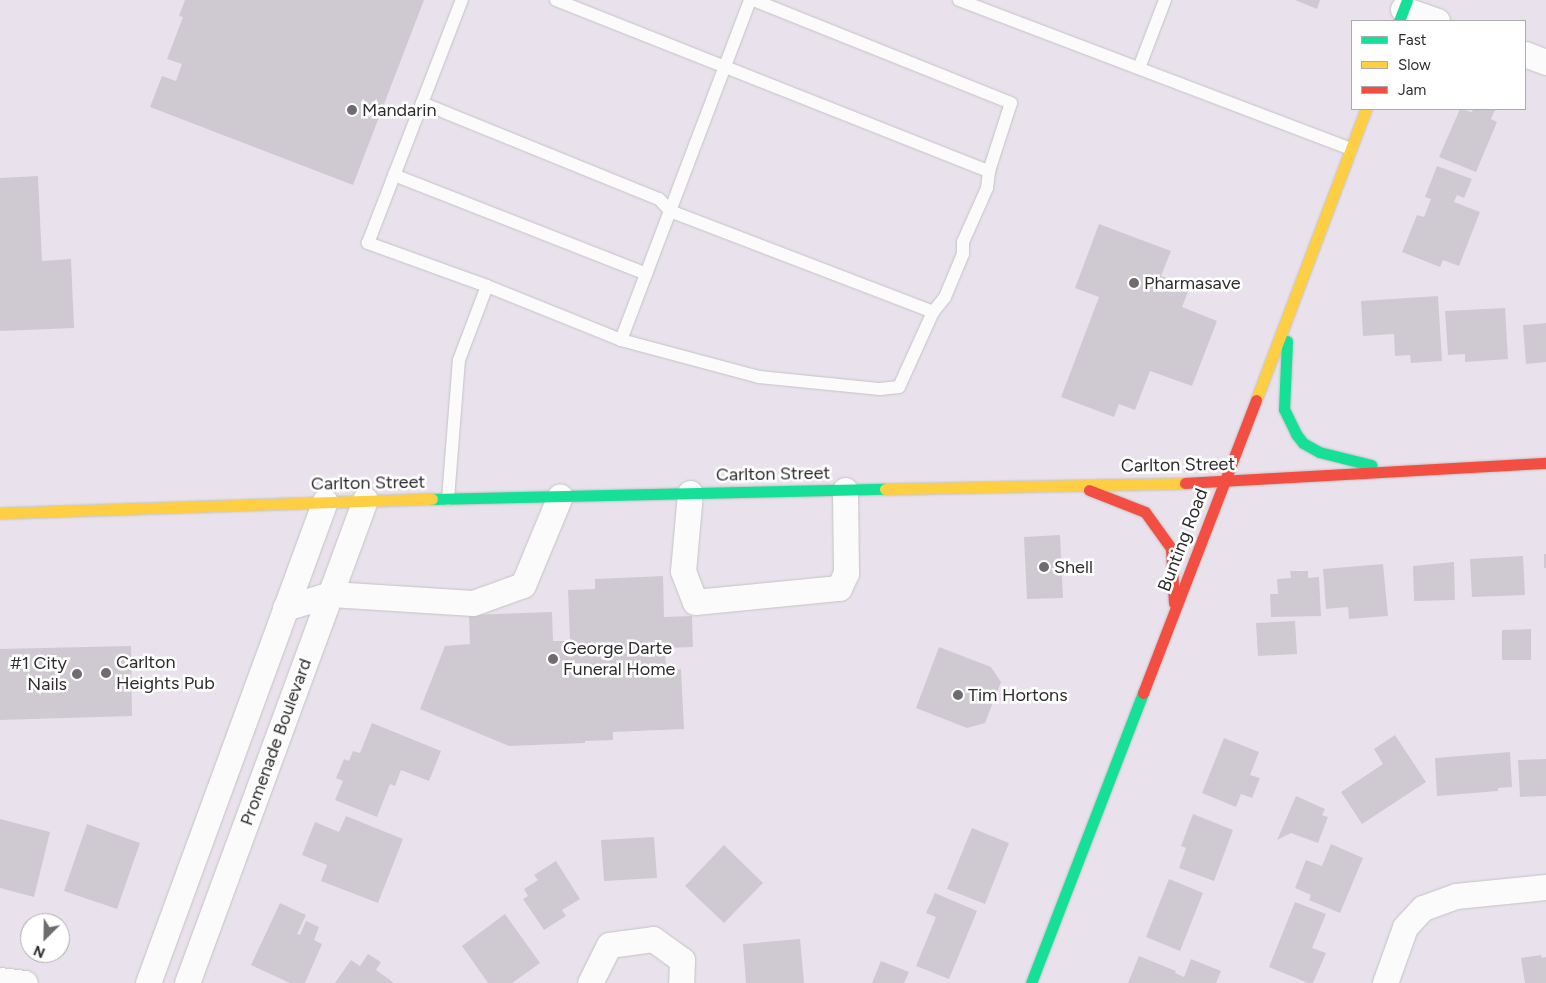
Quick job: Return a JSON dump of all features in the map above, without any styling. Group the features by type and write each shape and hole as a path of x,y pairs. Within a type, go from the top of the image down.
{"main road":[{"name":"Bunting Road","path":"1031,983 1288,318 1366,110"},
{"path":"1288,318 1284,409 1296,434 1303,443 1319,452 1397,471"},
{"name":"Carlton Street","path":"0,513 325,501 1224,482 1546,463"},
{"path":"1077,485 1144,512 1171,548 1174,612"}],"street":[{"path":"1403,10 1434,20"},
{"path":"1526,54 1546,62"},
{"path":"690,493 682,571 695,602 839,588 846,573 845,490"},
{"path":"285,608 330,596 473,604 523,585 560,496"},
{"name":"Promenade Boulevard","path":"187,983 365,500"},
{"path":"148,983 325,501"},
{"path":"1385,983 1406,927 1423,908 1456,896 1546,887"},
{"path":"590,983 609,945 653,938 682,960 680,983"},
{"path":"0,980 25,983"}],"lane":[{"path":"462,0 368,243 487,286 621,340 759,377 880,389 898,388 933,312 945,297 963,254 962,242 987,188 989,170 1011,103 754,0"},
{"path":"556,0 989,170"},
{"path":"621,340 750,0"},
{"path":"959,0 1351,149"},
{"path":"1139,68 1165,0"},
{"path":"422,103 659,199 670,211 933,312"},
{"path":"394,175 646,274"},
{"path":"448,499 459,360 487,286"}],"building":[{"path":"185,0 424,0 353,185 150,107 162,76 176,81 182,64 167,59 183,17 179,16"},
{"path":"1295,0 1320,0 1317,9"},
{"path":"1460,110 1472,112 1473,110 1495,110 1491,119 1497,122 1476,172 1439,157"},
{"path":"1437,166 1472,179 1464,198 1457,195 1454,202 1480,212 1459,266 1443,260 1440,267 1402,252 1417,215 1424,217 1431,199 1425,197"},
{"path":"38,176 42,261 71,259 74,328 0,331 0,178"},
{"path":"1099,224 1171,251 1161,276 1190,287 1182,307 1217,321 1192,386 1150,371 1135,410 1119,404 1114,417 1061,397 1099,297 1075,288"},
{"path":"1438,296 1442,361 1411,363 1410,355 1395,356 1394,334 1363,336 1361,301"},
{"path":"1505,308 1508,359 1465,362 1465,354 1448,355 1445,311"},
{"path":"1546,323 1546,362 1526,364 1523,325"},
{"name":"Shell","path":"1060,535 1063,598 1027,599 1024,537"},
{"path":"1544,554 1546,554 1546,568 1544,568"},
{"path":"1523,556 1525,595 1472,597 1470,559"},
{"path":"1454,562 1455,600 1414,601 1413,566"},
{"path":"1383,564 1388,616 1349,619 1348,607 1326,609 1323,569"},
{"path":"1290,571 1308,571 1308,578 1319,577 1321,616 1271,617 1270,594 1278,594 1277,579 1291,578"},
{"name":"George Darte Funeral Home","path":"663,576 664,617 692,616 693,647 665,648 666,670 681,669 684,729 613,732 613,740 585,741 585,743 509,746 420,709 445,646 470,644 469,615 552,612 553,641 570,641 568,590 595,589 595,579"},
{"path":"1295,621 1297,654 1258,656 1256,623"},
{"path":"1531,629 1531,660 1502,660 1502,630"},
{"path":"131,646 132,716 0,720 0,649"},
{"name":"Tim Hortons","path":"939,647 991,667 1001,682 985,723 967,728 916,708"},
{"path":"372,723 441,751 429,781 401,770 395,786 390,784 377,817 335,800 343,781 336,778 344,759 349,761 353,751 360,753"},
{"path":"1395,735 1426,782 1362,824 1341,792 1383,764 1374,749"},
{"path":"1224,738 1259,752 1250,775 1260,778 1252,798 1241,794 1236,807 1202,793"},
{"path":"1510,752 1512,787 1498,788 1498,791 1437,796 1435,758"},
{"path":"1546,759 1546,796 1520,797 1518,760"},
{"path":"1296,796 1325,809 1322,815 1328,817 1318,843 1291,833 1277,840"},
{"path":"1193,814 1233,830 1214,881 1179,868 1186,848 1181,846"},
{"path":"346,816 403,839 378,903 321,881 327,865 302,855 315,822 339,832"},
{"path":"0,819 50,832 34,897 0,888"},
{"path":"87,824 140,843 117,909 64,891"},
{"path":"972,828 1009,843 985,904 947,889"},
{"path":"654,837 657,878 604,881 601,840"},
{"path":"1331,844 1363,858 1340,913 1309,900 1311,895 1295,888 1306,860 1322,866"},
{"path":"724,845 763,883 724,923 685,886"},
{"path":"556,861 580,899 562,910 566,916 544,930 523,899 528,896 524,889 538,880 534,875"},
{"path":"1169,879 1203,893 1180,951 1146,937"},
{"path":"935,893 977,911 949,979 916,966 936,917 926,913"},
{"path":"1295,902 1326,914 1312,948 1326,953 1313,983 1308,983 1269,967"},
{"path":"280,903 306,915 297,934 300,935 306,921 319,927 314,940 322,944 305,983 290,983 251,965"},
{"path":"505,914 540,963 512,983 488,983 462,946"},
{"path":"800,939 804,983 746,983 743,944"},
{"path":"368,954 381,962 376,970 394,983 335,983 351,960 360,966"},
{"path":"1541,955 1542,958 1546,957 1546,983 1525,983 1521,958"},
{"path":"1139,956 1176,971 1175,973 1184,977 1191,959 1221,971 1216,983 1128,983"},
{"path":"881,961 909,972 904,983 872,983"}],"traffic: fast":[{"path":"1399,20 1407,0"},
{"path":"1287,341 1284,409 1296,434 1303,443 1319,452 1371,465"},
{"path":"432,499 885,489"},
{"path":"1031,983 1143,693"}],"traffic: slow":[{"path":"1256,400 1366,110"},
{"path":"885,489 1185,483"},
{"path":"0,513 432,499"}],"traffic: jam":[{"path":"1143,693 1256,400"},
{"path":"1185,483 1546,463"},
{"path":"1089,490 1145,512 1171,548 1174,603"}],"place":[{"name":"Mandarin","path":"352,110"},
{"name":"Pharmasave","path":"1134,283"},
{"name":"Shell","path":"1044,567"},
{"name":"George Darte Funeral Home","path":"553,659"},
{"name":"Carlton Heights Pub","path":"106,673"},
{"name":"#1 City Nails","path":"77,674"},
{"name":"Tim Hortons","path":"958,695"}]}
